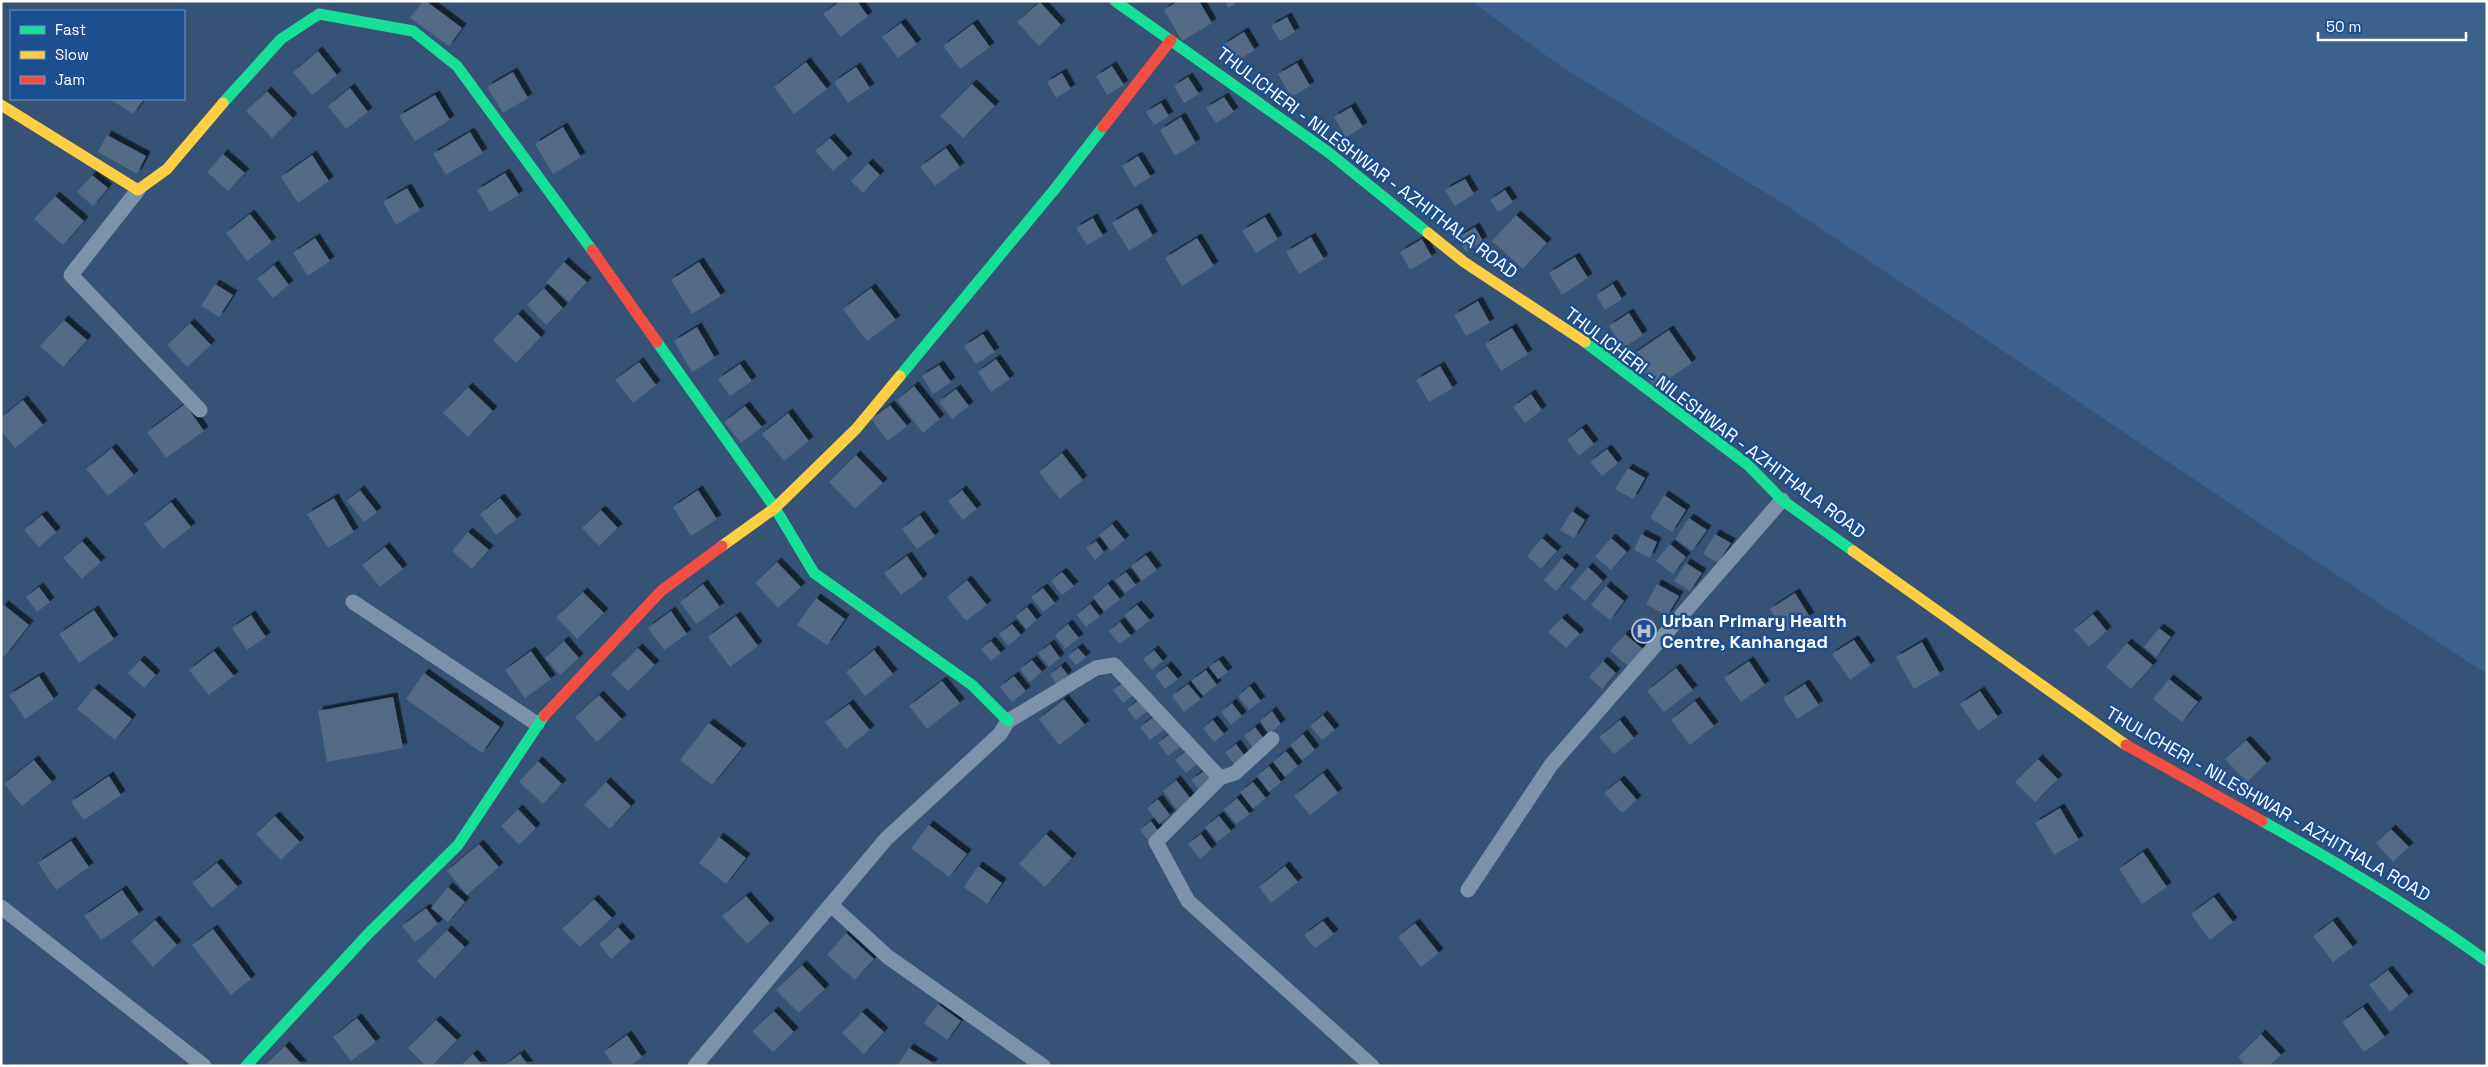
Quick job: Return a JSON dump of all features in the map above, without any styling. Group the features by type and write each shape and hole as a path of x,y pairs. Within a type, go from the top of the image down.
{"street":[{"name":"THULICHERI - NILESHWAR - AZHITHALA ROAD","path":"1115,1 1328,152 1464,262 1572,332 1748,465 1782,500 2114,738 2333,860 2435,922 2487,961"},
{"path":"200,410 71,274 138,190 167,169 241,81 281,39 319,14 413,31 457,66 594,252 775,508 814,572 972,685 1008,721"},
{"path":"246,1066 368,934 458,845 501,783 537,724 661,591 775,508 856,429 1054,190 1171,40"},
{"path":"1,105 138,190"},
{"path":"1468,890 1551,765 1782,500"},
{"path":"353,602 537,724"},
{"path":"694,1066 886,839 1000,734 1008,721 1096,668 1114,665 1220,778"},
{"path":"1272,738 1235,773 1220,778 1156,842 1188,901 1372,1066"},
{"path":"831,905 888,957 1043,1066"},
{"path":"1,907 204,1066"}],"water":[{"path":"1471,1 2487,1 2487,674 1787,206 1562,67"}],"building":[{"path":"423,1 426,1 462,28 449,46 410,18"},
{"path":"840,1 857,1 868,16 841,37 823,14"},
{"path":"1178,1 1199,1 1212,23 1182,41 1164,10"},
{"path":"1225,1 1239,1 1228,8"},
{"path":"1040,2 1061,25 1039,46 1017,22"},
{"path":"1287,17 1295,32 1280,41 1271,26"},
{"path":"901,23 917,44 898,58 882,37"},
{"path":"973,24 990,47 960,69 943,46"},
{"path":"1244,32 1255,50 1234,63 1223,45"},
{"path":"318,51 337,75 312,95 293,72"},
{"path":"806,62 827,89 794,114 774,87"},
{"path":"1297,63 1310,86 1291,97 1278,74"},
{"path":"1112,66 1124,85 1107,95 1096,76"},
{"path":"856,67 870,88 848,103 834,82"},
{"path":"513,72 528,98 503,113 487,87"},
{"path":"1062,73 1071,89 1056,98 1047,82"},
{"path":"1188,77 1199,94 1184,103 1174,86"},
{"path":"972,84 995,106 963,138 940,116"},
{"path":"350,88 368,112 346,129 328,106"},
{"path":"267,91 293,118 272,138 246,111"},
{"path":"435,95 450,120 415,141 399,116"},
{"path":"1224,97 1234,112 1216,123 1206,108"},
{"path":"112,100 143,100 133,114"},
{"path":"1161,103 1169,116 1154,125 1146,112"},
{"path":"1351,107 1363,127 1346,137 1334,117"},
{"path":"1181,117 1196,143 1175,156 1160,130"},
{"path":"563,127 581,157 553,174 535,144"},
{"path":"470,132 483,153 446,175 433,154"},
{"path":"107,135 146,156 137,174 98,152"},
{"path":"830,138 848,158 833,171 815,151"},
{"path":"946,148 960,167 935,186 920,167"},
{"path":"223,154 245,173 228,191 207,172"},
{"path":"312,155 329,181 298,203 281,177"},
{"path":"1138,156 1151,177 1134,187 1122,166"},
{"path":"868,163 880,175 863,193 851,181"},
{"path":"505,173 519,195 490,212 477,190"},
{"path":"92,175 108,188 93,206 77,192"},
{"path":"1465,179 1474,194 1455,206 1445,190"},
{"path":"407,188 420,210 396,225 383,202"},
{"path":"1505,190 1513,202 1498,212 1490,200"},
{"path":"55,196 84,221 63,245 34,219"},
{"path":"1137,208 1153,236 1129,251 1112,223"},
{"path":"250,214 272,242 247,261 226,233"},
{"path":"1516,215 1547,243 1523,269 1492,241"},
{"path":"1265,217 1278,239 1256,253 1242,231"},
{"path":"1093,218 1103,236 1087,245 1076,228"},
{"path":"1475,227 1483,241 1466,252 1457,238"},
{"path":"1311,237 1324,259 1299,274 1286,252"},
{"path":"315,238 330,261 308,276 293,253"},
{"path":"1197,238 1214,266 1182,286 1165,258"},
{"path":"1422,239 1432,257 1410,270 1400,252"},
{"path":"1575,257 1588,278 1562,295 1549,273"},
{"path":"564,262 587,282 569,302 546,282"},
{"path":"699,262 721,296 692,314 671,280"},
{"path":"274,265 289,285 273,298 257,279"},
{"path":"215,284 233,295 219,317 201,306"},
{"path":"1613,284 1622,299 1605,310 1596,295"},
{"path":"544,288 563,308 546,325 527,305"},
{"path":"871,288 896,320 867,341 843,309"},
{"path":"1478,301 1490,323 1466,336 1454,315"},
{"path":"1629,313 1643,335 1623,348 1609,326"},
{"path":"518,314 541,337 516,363 493,340"},
{"path":"64,320 87,340 63,367 40,346"},
{"path":"190,323 211,345 187,367 167,345"},
{"path":"697,327 715,358 692,372 674,341"},
{"path":"1512,328 1528,354 1501,371 1485,344"},
{"path":"1669,330 1692,363 1655,388 1632,355"},
{"path":"983,334 995,352 976,364 964,346"},
{"path":"996,359 1010,379 991,392 978,372"},
{"path":"639,362 656,385 633,403 615,380"},
{"path":"740,364 752,381 730,396 718,379"},
{"path":"939,365 951,382 933,394 922,376"},
{"path":"1440,366 1453,388 1429,402 1416,380"},
{"path":"914,386 940,419 923,433 897,400"},
{"path":"468,387 493,411 468,437 443,413"},
{"path":"956,389 969,406 952,419 939,402"},
{"path":"1531,394 1542,410 1525,423 1513,407"},
{"path":"23,400 43,425 15,448 1,431 1,418"},
{"path":"185,404 204,431 166,458 147,432"},
{"path":"890,405 907,426 888,441 871,419"},
{"path":"745,406 762,427 741,443 724,422"},
{"path":"788,413 809,441 784,461 762,434"},
{"path":"1582,428 1594,444 1579,456 1567,440"},
{"path":"112,448 134,475 108,496 86,469"},
{"path":"1607,449 1618,463 1602,476 1590,462"},
{"path":"1062,453 1083,480 1060,499 1039,472"},
{"path":"856,455 883,483 855,509 829,482"},
{"path":"1628,468 1645,478 1633,499 1615,489"},
{"path":"360,490 377,512 364,522 347,501"},
{"path":"698,490 717,519 691,536 673,507"},
{"path":"962,490 977,509 963,520 948,501"},
{"path":"1664,495 1686,510 1672,532 1650,518"},
{"path":"334,498 354,532 328,548 307,514"},
{"path":"500,498 517,519 496,535 480,514"},
{"path":"171,502 191,527 163,549 144,524"},
{"path":"601,510 618,528 599,546 582,528"},
{"path":"1572,511 1585,520 1574,538 1560,530"},
{"path":"42,515 56,532 39,547 24,530"},
{"path":"920,515 935,536 917,549 902,529"},
{"path":"1689,518 1707,530 1692,551 1675,539"},
{"path":"1112,524 1125,540 1111,551 1099,535"},
{"path":"468,532 489,550 472,569 452,551"},
{"path":"1641,534 1657,542 1650,558 1634,550"},
{"path":"1715,534 1731,543 1718,563 1703,554"},
{"path":"1542,538 1557,551 1541,569 1527,556"},
{"path":"1611,538 1627,552 1611,570 1595,557"},
{"path":"82,541 101,562 82,579 63,558"},
{"path":"1096,541 1104,552 1095,560 1086,548"},
{"path":"1670,544 1686,557 1673,574 1656,561"},
{"path":"385,547 403,569 380,587 362,565"},
{"path":"1146,555 1157,570 1142,581 1131,566"},
{"path":"907,556 923,579 901,595 884,573"},
{"path":"1562,558 1575,569 1556,591 1544,580"},
{"path":"777,562 801,587 778,608 755,583"},
{"path":"1686,563 1702,573 1690,591 1674,581"},
{"path":"1588,567 1603,581 1585,601 1570,588"},
{"path":"1062,572 1074,586 1062,595 1051,581"},
{"path":"1126,572 1136,585 1125,593 1115,580"},
{"path":"967,580 987,605 966,621 947,597"},
{"path":"703,584 720,607 696,624 680,602"},
{"path":"1108,584 1120,599 1104,612 1093,597"},
{"path":"1657,584 1679,596 1667,616 1646,604"},
{"path":"1606,586 1624,601 1610,620 1591,605"},
{"path":"39,587 50,602 37,612 26,597"},
{"path":"1043,588 1055,603 1043,612 1031,597"},
{"path":"583,592 604,613 577,639 556,617"},
{"path":"1795,593 1810,617 1784,633 1770,609"},
{"path":"816,598 845,619 827,645 797,625"},
{"path":"1090,604 1100,616 1086,627 1077,615"},
{"path":"4,605 29,625 5,656 1,654 1,608"},
{"path":"1137,605 1150,620 1137,631 1124,615"},
{"path":"1027,607 1037,620 1026,629 1016,616"},
{"path":"94,610 114,639 79,663 59,634"},
{"path":"671,611 687,634 664,650 648,628"},
{"path":"2093,614 2107,631 2089,647 2074,630"},
{"path":"251,615 266,637 247,650 232,628"},
{"path":"736,616 758,646 730,667 708,637"},
{"path":"1562,618 1580,634 1566,648 1548,632"},
{"path":"1120,622 1131,636 1119,644 1109,631"},
{"path":"1012,624 1021,635 1008,646 999,634"},
{"path":"1068,624 1079,638 1065,649 1055,635"},
{"path":"2159,628 2171,637 2156,657 2144,647"},
{"path":"1625,634 1643,649 1628,666 1610,651"},
{"path":"1854,640 1871,665 1850,680 1832,654"},
{"path":"564,641 579,658 560,675 545,658"},
{"path":"991,641 1001,653 991,661 981,649"},
{"path":"1922,642 1940,674 1914,689 1896,657"},
{"path":"2127,643 2153,665 2131,689 2106,667"},
{"path":"1050,644 1060,658 1049,667 1038,653"},
{"path":"638,648 655,665 628,691 611,674"},
{"path":"1078,648 1086,657 1076,665 1068,656"},
{"path":"874,650 893,674 865,696 846,672"},
{"path":"1154,650 1163,661 1152,670 1143,659"},
{"path":"214,651 234,676 209,695 189,670"},
{"path":"531,651 551,679 525,698 505,670"},
{"path":"140,660 156,675 144,688 128,673"},
{"path":"1032,660 1042,672 1030,682 1020,669"},
{"path":"1219,660 1228,672 1218,679 1209,667"},
{"path":"1603,661 1616,673 1602,689 1589,677"},
{"path":"1749,661 1765,685 1741,702 1724,678"},
{"path":"1061,666 1068,675 1057,684 1050,675"},
{"path":"1167,666 1178,679 1165,689 1155,675"},
{"path":"1676,668 1693,690 1664,712 1647,691"},
{"path":"1206,670 1217,685 1203,696 1191,681"},
{"path":"424,673 500,727 482,753 406,699"},
{"path":"39,676 54,699 25,719 9,695"},
{"path":"1014,676 1026,691 1012,702 1000,687"},
{"path":"2169,679 2198,702 2182,722 2153,699"},
{"path":"942,681 960,703 927,729 909,706"},
{"path":"1125,681 1135,694 1123,703 1113,690"},
{"path":"1188,684 1201,699 1184,712 1172,696"},
{"path":"1805,684 1819,705 1797,719 1783,698"},
{"path":"1250,686 1261,701 1249,710 1238,696"},
{"path":"94,688 132,719 115,740 77,709"},
{"path":"1980,691 1998,717 1978,731 1960,704"},
{"path":"599,695 622,719 597,742 575,717"},
{"path":"393,697 403,748 327,762 318,711"},
{"path":"1064,699 1085,725 1059,745 1039,719"},
{"path":"1140,699 1149,710 1136,720 1127,709"},
{"path":"1695,701 1714,726 1690,745 1671,720"},
{"path":"1232,703 1242,716 1231,725 1221,712"},
{"path":"849,704 870,730 846,749 825,722"},
{"path":"1272,711 1281,724 1269,734 1260,721"},
{"path":"1323,715 1335,730 1322,740 1310,726"},
{"path":"1155,716 1165,729 1150,740 1140,727"},
{"path":"1213,720 1224,734 1214,742 1203,728"},
{"path":"1620,720 1634,738 1614,754 1599,737"},
{"path":"709,723 742,748 712,785 680,760"},
{"path":"1255,727 1265,740 1254,749 1244,736"},
{"path":"1172,732 1183,745 1168,756 1158,743"},
{"path":"1303,734 1315,750 1302,760 1290,745"},
{"path":"2246,740 2267,763 2247,782 2225,759"},
{"path":"1236,744 1245,756 1234,764 1225,753"},
{"path":"1187,750 1197,764 1186,773 1175,760"},
{"path":"1286,751 1298,766 1285,777 1273,762"},
{"path":"2038,759 2058,779 2035,802 2015,782"},
{"path":"34,760 52,782 22,806 4,784"},
{"path":"538,761 562,784 543,804 519,782"},
{"path":"1269,766 1281,782 1269,792 1257,776"},
{"path":"1204,771 1213,782 1201,792 1191,780"},
{"path":"1323,773 1338,793 1310,815 1294,796"},
{"path":"109,776 121,795 84,820 71,802"},
{"path":"1176,780 1191,799 1177,810 1163,791"},
{"path":"1620,780 1637,800 1622,813 1604,793"},
{"path":"606,782 631,806 610,829 584,805"},
{"path":"1253,782 1266,798 1253,809 1240,792"},
{"path":"1237,798 1250,814 1236,824 1224,809"},
{"path":"1158,799 1170,815 1159,824 1147,808"},
{"path":"2060,808 2079,840 2054,855 2035,823"},
{"path":"518,809 536,828 519,845 501,826"},
{"path":"275,816 300,842 281,860 256,834"},
{"path":"1219,816 1231,831 1217,842 1205,827"},
{"path":"1151,821 1159,832 1148,841 1140,830"},
{"path":"929,825 967,854 949,877 911,848"},
{"path":"2391,829 2409,847 2393,862 2376,843"},
{"path":"1046,834 1072,858 1045,887 1019,864"},
{"path":"1201,834 1212,849 1200,859 1188,844"},
{"path":"719,837 746,858 726,884 699,863"},
{"path":"71,841 89,867 56,890 38,863"},
{"path":"479,844 499,867 467,895 447,871"},
{"path":"2143,852 2167,887 2142,904 2119,869"},
{"path":"217,863 238,887 212,908 192,883"},
{"path":"978,866 1002,883 987,904 964,887"},
{"path":"1285,866 1298,882 1271,903 1259,887"},
{"path":"448,887 465,902 448,922 431,908"},
{"path":"122,890 139,914 101,940 84,916"},
{"path":"746,896 770,923 747,944 722,916"},
{"path":"2214,897 2233,922 2210,940 2191,914"},
{"path":"594,899 612,918 580,947 562,929"},
{"path":"426,908 438,924 415,942 402,926"},
{"path":"155,920 177,945 153,967 131,941"},
{"path":"1323,921 1334,934 1315,948 1304,935"},
{"path":"2333,921 2353,947 2333,962 2313,936"},
{"path":"1415,923 1439,953 1421,967 1398,937"},
{"path":"618,927 631,941 611,959 599,944"},
{"path":"213,929 251,979 231,995 192,945"},
{"path":"447,930 465,947 435,979 417,961"},
{"path":"846,933 874,959 855,980 827,955"},
{"path":"802,965 825,989 799,1013 776,990"},
{"path":"2388,970 2409,996 2390,1012 2369,985"},
{"path":"938,1004 961,1021 947,1040 924,1023"},
{"path":"2363,1007 2385,1037 2364,1052 2342,1022"},
{"path":"774,1011 794,1032 773,1052 752,1031"},
{"path":"862,1012 884,1032 864,1054 842,1033"},
{"path":"357,1018 376,1042 351,1061 333,1037"},
{"path":"436,1020 457,1040 432,1066 426,1066 408,1048"},
{"path":"2261,1034 2281,1055 2269,1066 2246,1066 2238,1057"},
{"path":"627,1035 642,1057 630,1066 614,1066 604,1052"},
{"path":"285,1046 303,1066 264,1066"},
{"path":"909,1048 933,1063 931,1066 897,1066"},
{"path":"473,1054 483,1066 460,1066"},
{"path":"520,1054 529,1066 504,1066"}],"traffic: fast":[{"path":"1115,1 1328,152 1428,233"},
{"path":"223,103 281,39 319,14 413,31 457,66 592,250"},
{"path":"900,376 1054,190 1103,127"},
{"path":"657,342 775,508 814,573 972,685 1008,721"},
{"path":"1585,342 1748,465 1782,500 1853,551"},
{"path":"246,1066 368,934 458,845 544,716"},
{"path":"2262,821 2377,888 2487,961"}],"traffic: slow":[{"path":"1,105 138,190 167,169 223,103"},
{"path":"1428,233 1464,262 1585,342"},
{"path":"722,546 775,508 856,429 900,376"},
{"path":"1853,551 2126,745"}],"traffic: jam":[{"path":"1103,127 1171,40"},
{"path":"592,250 657,342"},
{"path":"544,716 661,591 722,546"},
{"path":"2126,745 2262,821"}],"place":[{"name":"Urban Primary Health Centre, Kanhangad","path":"1644,631"}]}
